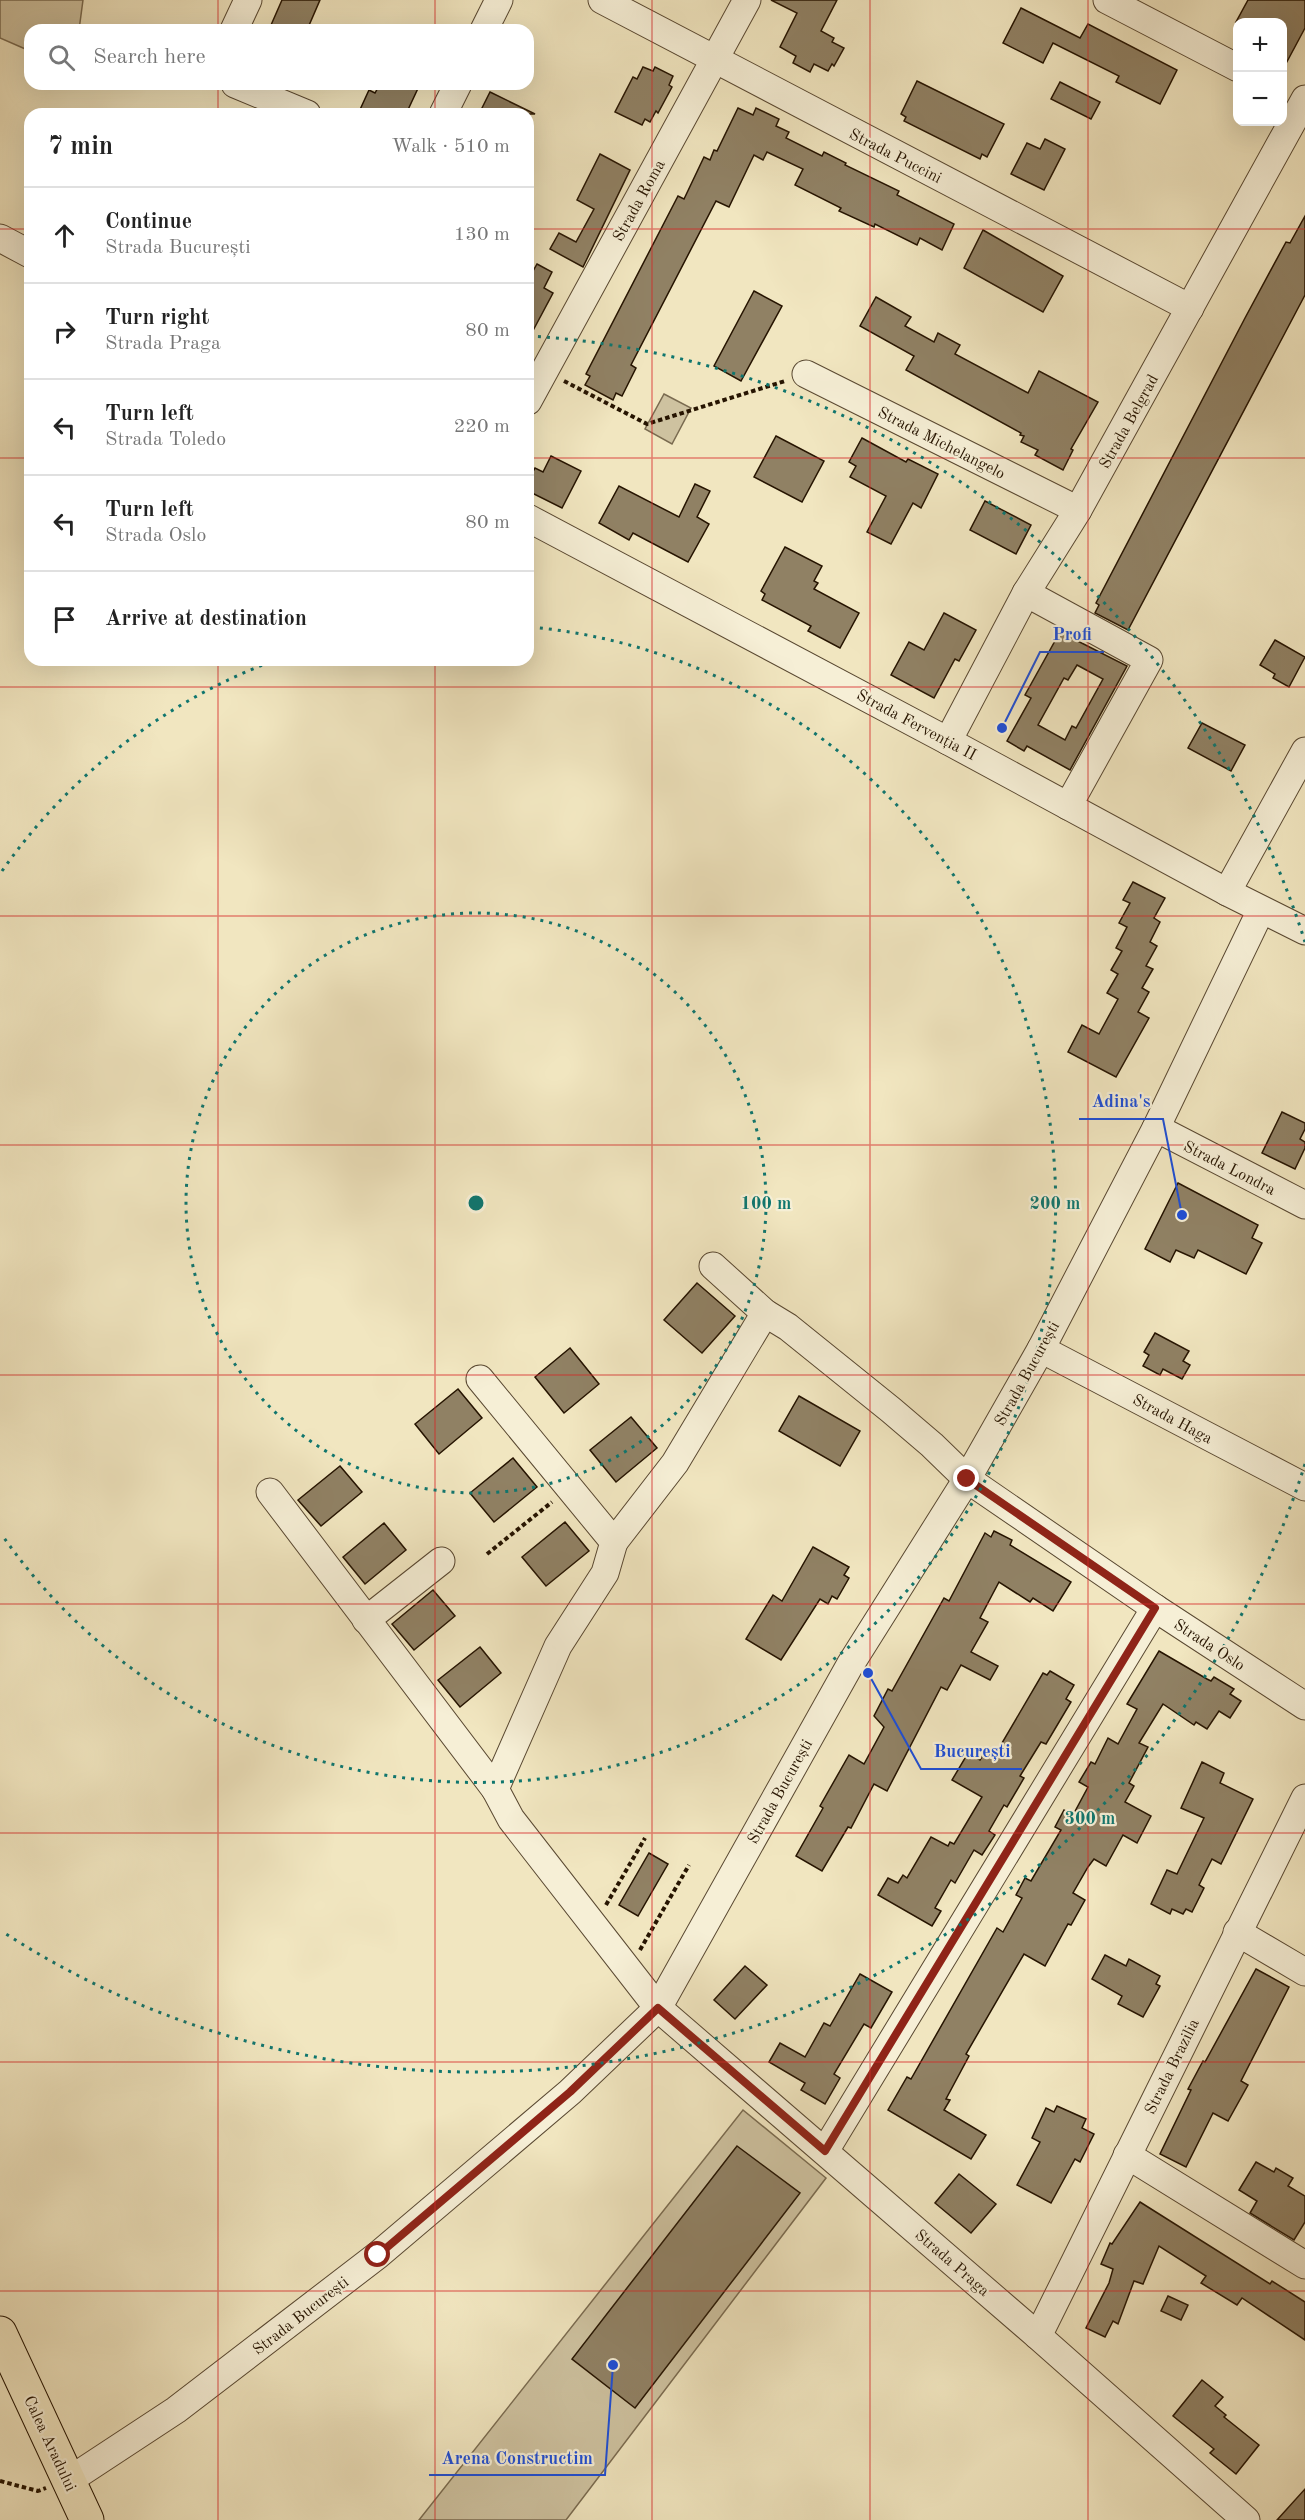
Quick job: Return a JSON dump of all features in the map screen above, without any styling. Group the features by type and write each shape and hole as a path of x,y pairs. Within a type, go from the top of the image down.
{"main road":[{"name":"Calea Aradului","path":"0,2333 87,2520"}],"street":[{"path":"237,24 248,0"},
{"path":"487,24 499,0"},
{"name":"Strada Puccini","path":"602,0 1190,308"},
{"name":"Strada Roma","path":"534,390 747,0"},
{"path":"1107,0 1233,65"},
{"path":"249,90 293,108"},
{"path":"446,108 455,90"},
{"name":"Strada Belgrad","path":"948,741 1026,592 1078,510 1190,308 1297,97"},
{"path":"0,238 24,251"},
{"name":"Strada Michelangelo","path":"806,374 1078,510"},
{"name":"Strada Fervenția II","path":"534,521 1227,892 1305,931"},
{"path":"1026,592 1149,660 1068,806"},
{"path":"1227,892 1305,751"},
{"name":"Strada București","path":"68,2481 177,2410 378,2255 570,2092 658,2008 850,1665 967,1479 1041,1349 1156,1128 1261,910"},
{"name":"Strada Londra","path":"1156,1128 1305,1206"},
{"name":"Strada Oslo","path":"712,1266 765,1313 788,1327 932,1444 967,1479 1155,1608 1305,1706"},
{"path":"495,1789 558,1646 605,1573 614,1542 675,1462 765,1313"},
{"name":"Strada Haga","path":"1041,1349 1305,1487"},
{"path":"480,1379 614,1542"},
{"name":"Strada Praga","path":"270,1492 495,1789 511,1820 658,2008 1038,2336 1246,2520"},
{"path":"366,1620 441,1561"},
{"path":"825,2151 1155,1608"},
{"name":"Strada Brazilia","path":"1038,2336 1305,1798"},
{"path":"1238,1932 1305,1972"},
{"path":"1127,2154 1305,2265"}],"path":[{"path":"544,371 647,424 806,374"},
{"path":"487,1554 569,1489"},
{"path":"613,1914 606,1905 645,1838"},
{"path":"632,1942 639,1951 689,1865"},
{"path":"0,2481 38,2491 68,2481"}],"shaded area":[{"path":"0,0 83,0 80,24 24,24 24,48 0,38"},
{"path":"664,394 691,408 672,444 645,429"},
{"path":"743,2110 826,2178 566,2520 419,2520"}],"building":[{"path":"282,0 320,0 310,24 271,24"},
{"path":"771,0 837,0 821,31 834,38 832,42 844,48 834,66 832,64 828,71 814,64 810,72 793,63 796,56 780,47 797,13"},
{"path":"1248,0 1305,0 1305,28 1287,62 1287,18 1238,18"},
{"path":"1021,8 1080,38 1088,24 1177,70 1160,104 1116,82 1119,76 1053,43 1043,63 1003,43"},
{"path":"643,67 653,71 655,67 673,76 669,85 672,87 658,113 656,111 650,122 645,119 642,125 615,112 633,77 637,79"},
{"path":"917,81 1004,124 987,157 982,154 980,159 904,121 906,117 901,114"},
{"path":"1060,82 1100,102 1091,119 1051,99"},
{"path":"369,90 375,93 377,90 417,90 409,108 361,108"},
{"path":"490,92 523,108 482,108"},
{"path":"738,108 753,115 756,108 779,119 776,126 789,132 786,138 822,156 824,152 846,163 845,165 899,191 897,195 954,224 942,250 920,238 917,245 875,224 874,227 839,211 841,208 795,185 803,169 767,152 763,160 754,155 729,207 716,201 631,365 636,368 622,396 616,393 613,400 585,385 590,376 586,374 678,196 684,199 704,157 710,160 714,150 717,151"},
{"path":"1045,139 1065,149 1044,190 1011,174 1027,143 1040,149"},
{"path":"600,154 630,170 583,267 550,249 559,233 576,242 594,209 577,200"},
{"path":"1305,216 1305,295 1128,630 1095,613 1099,605 1096,603 1286,242 1290,243"},
{"path":"983,230 1063,276 1043,312 964,268"},
{"path":"537,264 552,272 544,288 553,293 534,329 534,269"},
{"path":"754,291 782,306 741,381 714,366"},
{"path":"876,297 911,317 905,326 934,342 938,333 960,345 955,354 1028,393 1039,371 1098,402 1071,449 1073,450 1063,470 1035,455 1038,450 1021,442 1024,436 1020,435 1021,433 906,370 914,356 860,326"},
{"path":"776,436 824,461 802,502 754,477"},
{"path":"862,438 906,462 908,459 938,474 921,508 913,503 891,544 867,532 886,496 850,477 856,466 849,462"},
{"path":"551,456 581,471 562,508 534,494 534,470 535,468 543,472"},
{"path":"695,484 710,491 697,517 709,524 688,562 633,533 629,540 599,523 619,486 679,517"},
{"path":"985,501 1031,525 1016,554 970,530"},
{"path":"785,547 822,566 814,581 818,583 814,589 859,613 840,648 808,631 811,626 762,600 765,594 761,591"},
{"path":"944,613 976,630 959,661 955,659 934,698 891,675 909,642 924,650"},
{"path":"1060,632 1127,666 1070,770 1027,746 1024,751 1007,741 1031,698 1025,695","holes":["1077,665 1103,679 1076,728 1072,726 1065,740 1038,725 1064,678 1068,680"]},
{"path":"1275,640 1305,657 1289,687 1273,678 1275,674 1260,665"},
{"path":"1202,723 1245,745 1231,771 1188,748"},
{"path":"1133,882 1165,898 1154,918 1160,922 1150,942 1157,946 1146,966 1153,969 1142,988 1149,992 1138,1012 1149,1018 1116,1077 1068,1052 1082,1025 1099,1034 1118,999 1107,993 1118,974 1111,970 1122,951 1116,948 1127,927 1119,923 1130,903 1123,900"},
{"path":"1282,1112 1305,1123 1300,1139 1305,1142 1305,1148 1295,1169 1262,1153"},
{"path":"1178,1183 1258,1225 1252,1238 1262,1243 1246,1274 1198,1250 1194,1258 1176,1250 1170,1262 1145,1249"},
{"path":"697,1283 735,1316 702,1353 664,1320"},
{"path":"1155,1333 1189,1351 1183,1361 1190,1365 1182,1379 1163,1369 1160,1375 1143,1366 1149,1355 1144,1352"},
{"path":"570,1348 599,1384 564,1413 535,1377"},
{"path":"458,1389 482,1418 439,1454 415,1424"},
{"path":"799,1396 860,1431 840,1466 779,1431"},
{"path":"631,1417 657,1448 616,1482 590,1450"},
{"path":"513,1458 537,1487 494,1522 470,1493"},
{"path":"340,1466 362,1492 321,1526 298,1500"},
{"path":"565,1522 589,1551 546,1586 522,1557"},
{"path":"384,1523 406,1550 365,1584 343,1557"},
{"path":"994,1531 1012,1540 1010,1545 1071,1582 1053,1611 1033,1598 1030,1602 999,1582 980,1618 988,1622 971,1652 998,1666 990,1680 961,1665 947,1690 941,1687 887,1791 874,1784 851,1828 848,1827 822,1871 796,1856 823,1808 820,1806 849,1755 864,1764 884,1727 874,1716 888,1689 892,1691 944,1598 949,1601 985,1533 991,1537"},
{"path":"813,1547 849,1567 844,1575 849,1578 837,1599 832,1596 828,1604 820,1599 781,1660 746,1639 773,1595 782,1601"},
{"path":"433,1590 455,1616 414,1650 392,1624"},
{"path":"480,1647 501,1673 460,1707 438,1680"},
{"path":"1159,1651 1207,1679 1211,1681 1214,1677 1234,1689 1230,1694 1241,1701 1230,1718 1219,1711 1207,1729 1196,1722 1194,1725 1163,1704 1139,1743 1148,1747 1129,1783 1134,1786 1125,1802 1151,1816 1137,1843 1123,1835 1106,1866 1094,1859 1088,1867 1073,1893 1085,1900 1071,1925 1068,1924 1045,1966 1024,1954 966,2054 969,2056 946,2099 950,2100 944,2110 986,2135 971,2159 888,2110 907,2077 911,2079 997,1928 1003,1932 1022,1898 1016,1895 1025,1878 1031,1881 1061,1830 1055,1827 1064,1810 1073,1815 1088,1787 1079,1782 1091,1762 1095,1764 1108,1738 1118,1744 1137,1709 1127,1704"},
{"path":"1050,1671 1074,1685 1066,1699 1071,1702 1046,1744 1041,1742 1020,1776 1024,1778 1007,1807 1004,1805 989,1831 995,1835 982,1855 974,1850 955,1883 951,1880 935,1908 941,1911 932,1926 878,1895 888,1878 898,1883 903,1875 907,1878 931,1837 948,1846 950,1842 954,1844 982,1797 952,1780 968,1753 980,1760 986,1750 995,1755 1043,1673 1047,1675"},
{"path":"1202,1762 1224,1773 1220,1783 1253,1799 1221,1864 1212,1859 1199,1885 1204,1888 1192,1912 1186,1909 1183,1914 1172,1909 1170,1914 1151,1904 1167,1870 1177,1874 1204,1818 1181,1808"},
{"path":"649,1853 668,1864 638,1916 619,1905"},
{"path":"1105,1955 1126,1966 1129,1959 1160,1976 1156,1984 1160,1986 1143,2017 1118,2004 1122,1996 1092,1979"},
{"path":"745,1966 767,1985 735,2019 714,2000"},
{"path":"1256,1969 1289,1987 1241,2081 1248,2085 1228,2121 1213,2113 1186,2167 1160,2154 1191,2090 1188,2089"},
{"path":"860,1974 892,1992 871,2028 864,2024 834,2074 840,2078 825,2104 801,2090 805,2083 769,2062 780,2043 805,2057 824,2023 830,2026"},
{"path":"1057,2106 1086,2119 1082,2128 1094,2134 1080,2162 1075,2159 1051,2203 1017,2185 1040,2142 1032,2138 1046,2108 1054,2112"},
{"path":"737,2146 800,2193 635,2408 572,2359"},
{"path":"1256,2162 1274,2172 1276,2168 1293,2178 1288,2186 1305,2196 1305,2222 1294,2240 1250,2213 1257,2201 1239,2190"},
{"path":"959,2174 996,2204 971,2233 935,2203"},
{"path":"1140,2202 1270,2284 1272,2281 1305,2302 1305,2340 1242,2298 1237,2305 1201,2283 1206,2276 1159,2246 1143,2284 1134,2281 1118,2324 1113,2321 1105,2337 1086,2328 1109,2283 1113,2269 1101,2264 1110,2243 1112,2244"},
{"path":"1168,2296 1188,2305 1181,2320 1161,2311"},
{"path":"1202,2380 1223,2397 1215,2406 1226,2415 1224,2417 1259,2445 1236,2474 1210,2453 1214,2449 1173,2416"},
{"path":"1305,2489 1305,2520 1277,2520"}],"place":[{"name":"Profi","path":"1002,728"},
{"name":"Adina's","path":"1182,1215"},
{"name":"București","path":"868,1673"},
{"name":"Arena Constructim","path":"613,2365"}],"route":[{"path":"378,2255 570,2092 658,2008 825,2151 1155,1608 967,1479"}]}
